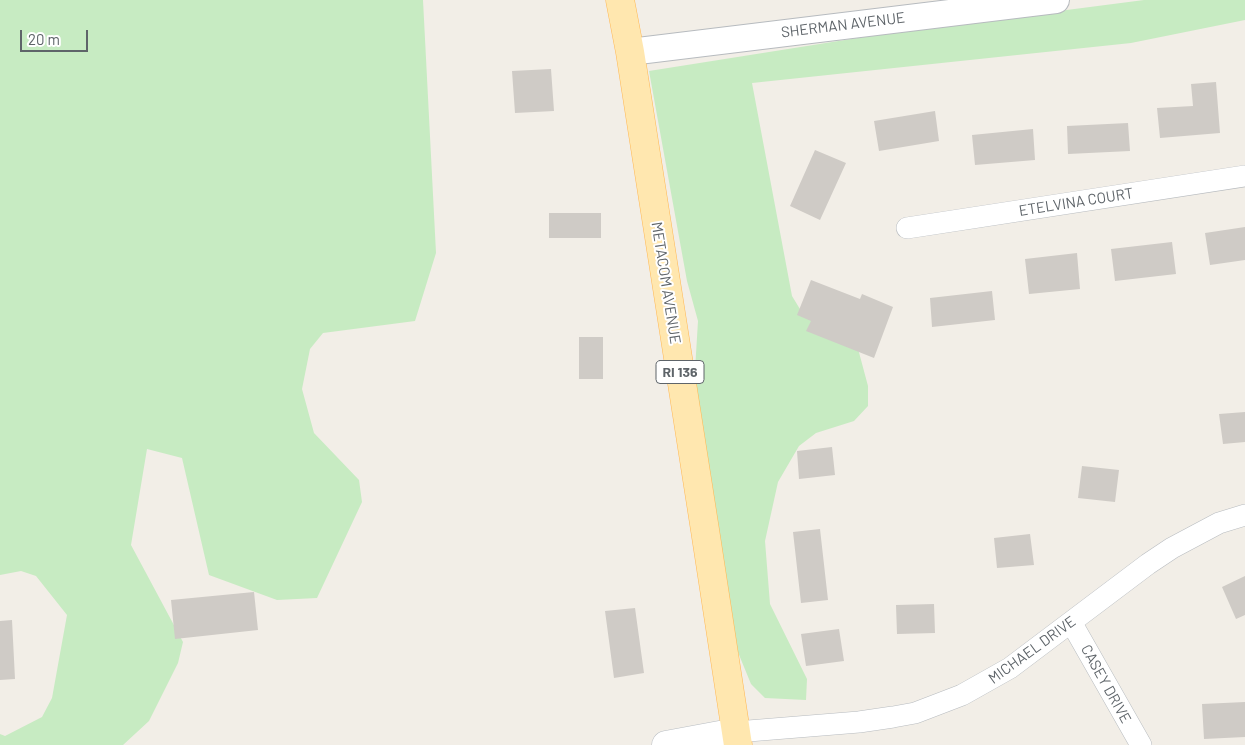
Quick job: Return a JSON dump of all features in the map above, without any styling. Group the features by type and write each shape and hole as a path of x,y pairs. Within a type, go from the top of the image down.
{"main road":[{"name":"METACOM AVENUE","path":"620,0 630,52 737,738"},
{"path":"666,745 737,738"}],"street":[{"name":"SHERMAN AVENUE","path":"630,52 1056,0"},
{"name":"ETELVINA COURT","path":"908,228 1245,176"},
{"name":"MICHAEL DRIVE","path":"737,738 915,713 962,695 1010,668 1172,548 1219,523 1245,515"},
{"name":"CASEY DRIVE","path":"1071,622 1141,745"}],"green space":[{"path":"0,0 423,0 436,253 415,321 323,333 310,349 302,389 314,433 359,480 362,502 317,598 277,600 209,575 182,458 147,449 131,545 183,642 178,663 149,721 123,745 0,745 0,734 5,736 42,717 52,698 67,615 36,576 21,571 0,575"},
{"path":"1144,0 1245,0 1245,20 1131,43 752,83 792,296 803,314 857,345 868,386 868,406 854,421 816,433 799,446 778,482 765,541 770,604 807,679 806,700 765,698 751,684 735,645 693,403 698,321 687,281 649,71 889,33"}],"building":[{"path":"551,69 554,111 515,113 512,71"},
{"path":"1216,82 1220,133 1160,138 1157,108 1193,106 1191,84"},
{"path":"935,111 939,141 879,151 874,121"},
{"path":"1128,123 1130,151 1068,154 1067,126"},
{"path":"1033,129 1035,160 975,165 972,135"},
{"path":"815,150 846,163 820,220 790,206"},
{"path":"549,213 601,213 601,238 549,238"},
{"path":"1245,227 1245,260 1210,265 1205,233"},
{"path":"1172,242 1176,274 1115,281 1111,249"},
{"path":"1077,253 1080,289 1029,294 1025,259"},
{"path":"811,280 860,299 862,294 893,307 874,358 806,331 811,321 797,315"},
{"path":"992,291 995,320 932,327 930,298"},
{"path":"579,337 603,337 603,379 579,379"},
{"path":"1245,412 1245,442 1223,444 1219,414"},
{"path":"832,447 835,475 799,479 797,451"},
{"path":"1082,466 1119,470 1115,502 1078,498"},
{"path":"820,529 828,600 801,603 793,532"},
{"path":"1030,534 1034,565 997,568 994,538"},
{"path":"1245,576 1245,615 1236,619 1222,587"},
{"path":"254,592 258,630 175,639 171,600"},
{"path":"934,604 935,633 897,634 896,605"},
{"path":"635,608 644,673 614,678 605,611"},
{"path":"12,620 15,679 0,680 0,621"},
{"path":"839,629 844,661 806,666 801,634"},
{"path":"1245,702 1245,737 1204,739 1202,704"}]}
